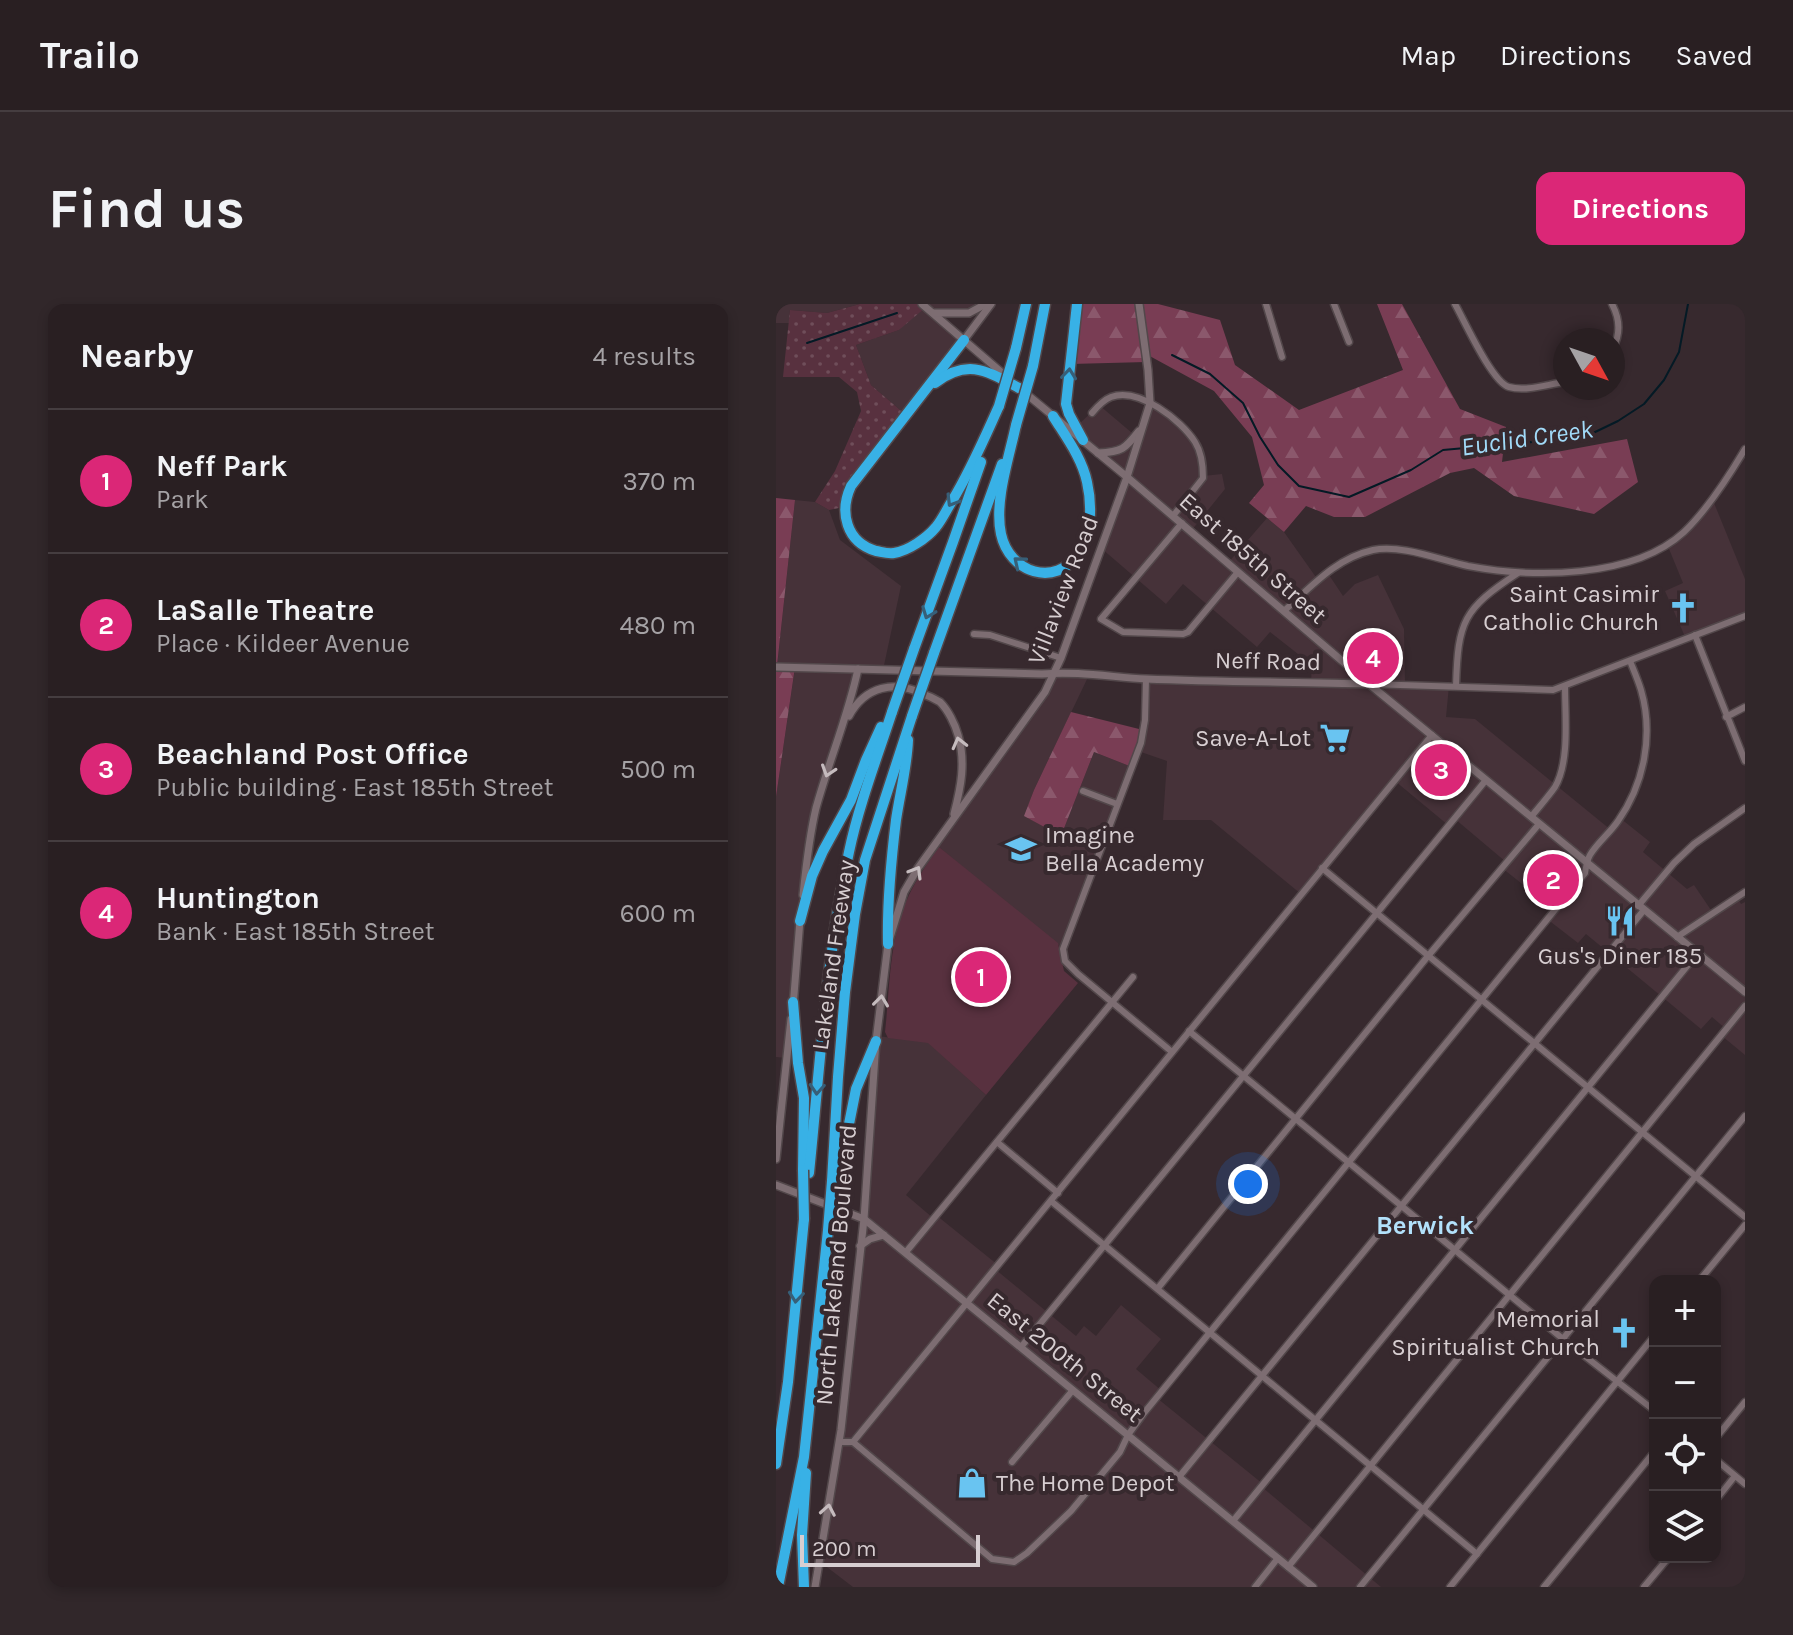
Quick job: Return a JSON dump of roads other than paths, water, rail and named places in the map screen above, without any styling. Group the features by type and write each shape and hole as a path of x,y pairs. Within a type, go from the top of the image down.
{"highway":[{"path":"800,921 812,876 851,800 902,683 999,406 1026,304"},
{"name":"Lakeland Freeway","path":"835,1182 838,1077 845,992 865,860 912,716 1016,425 1033,366 1045,304"},
{"path":"1077,304 1066,404 1083,440"},
{"path":"964,340 857,478 846,497 845,516 850,532 860,543 871,549 895,553 919,541 935,528 970,471 999,406"},
{"path":"924,392 947,374 960,369 989,372 1019,388"},
{"path":"1016,425 999,507 1001,536 1008,553 1020,565 1029,570 1050,573 1071,563 1079,554 1085,541 1090,502 1087,479 1077,453 1053,416"},
{"name":"Lakeland Freeway","path":"776,1464 788,1382 806,1172 830,963 850,848 890,711"},
{"path":"888,944 896,818 908,755 908,729"},
{"path":"793,1002 804,1098 806,1172"},
{"path":"778,1587 804,1457 835,1182 856,1089 876,1041"},
{"path":"776,1441 788,1382"},
{"path":"804,1457 804,1587"}],"street":[{"name":"East 185th Street","path":"922,304 1369,684 1745,992"},
{"path":"933,312 969,313 988,304"},
{"path":"964,340 988,304"},
{"name":"Villaview Road","path":"888,944 904,892 918,868 1045,692 1061,658 1127,477 1150,403 1139,304"},
{"path":"1266,304 1282,357"},
{"path":"1334,304 1349,342"},
{"path":"1455,304 1495,378 1506,387 1522,389 1553,384"},
{"path":"1612,304 1619,328"},
{"path":"1092,413 1111,397 1125,395 1150,403 1177,420 1196,443 1201,455 1203,478 1173,516"},
{"path":"1098,453 1122,450 1143,426"},
{"path":"1284,611 1335,565 1376,549 1400,550 1518,573 1557,573 1631,562 1661,549 1684,532 1745,449"},
{"path":"1182,523 1101,619 1123,632 1183,634 1188,632 1238,572"},
{"path":"1456,686 1457,647 1466,619 1480,600 1518,573"},
{"name":"Neff Road","path":"776,667 1067,672 1146,679 1553,690 1745,616"},
{"path":"974,634 990,635 1061,658"},
{"path":"1695,635 1745,761"},
{"path":"839,1442 853,1442 992,1559 1014,1562 1071,1511 1120,1452 1128,1435 1209,1332 1585,873 1590,855 1617,823 1642,773 1647,727 1641,690 1630,661"},
{"path":"776,1159 807,854 816,809 858,669"},
{"path":"1146,679 1141,743 1063,949 1065,961 1172,1052"},
{"path":"840,734 852,711 863,699 882,688 898,685 939,701 957,732 963,756 962,784 953,820"},
{"path":"1531,817 1556,785 1562,768 1565,686"},
{"path":"1726,717 1745,707"},
{"path":"853,1442 1432,735"},
{"path":"1021,1347 1486,780"},
{"path":"1083,791 1117,804"},
{"path":"1179,1477 1533,1044 1674,863 1694,844 1745,808"},
{"path":"1158,1288 1539,824"},
{"path":"1322,868 1745,1217"},
{"path":"1677,937 1745,892"},
{"name":"North Lakeland Boulevard","path":"815,1587 839,1442 864,1219 876,1041 888,944"},
{"path":"1233,1521 1697,954"},
{"path":"906,1252 1133,977"},
{"path":"1288,1567 1745,1006"},
{"path":"1189,1031 1649,1406"},
{"path":"1360,1587 1745,1116"},
{"path":"997,1142 1058,1193"},
{"name":"East 200th Street","path":"776,1185 864,1219 1313,1587"},
{"path":"1051,1201 1477,1554"},
{"path":"1704,1275 1745,1225"},
{"path":"860,1246 884,1235"},
{"path":"1450,1587 1649,1342"},
{"path":"1012,1462 1073,1390"},
{"path":"1721,1432 1745,1402"},
{"path":"1544,1587 1649,1458"},
{"path":"1721,1464 1745,1484"},
{"path":"1721,1494 1735,1476"},
{"path":"1255,1587 1278,1558"},
{"path":"1644,1587 1664,1563"}],"waterway":[{"name":"Euclid Creek","path":"1172,355 1210,374 1243,403 1278,465 1299,486 1349,497 1411,470 1443,450 1591,434 1618,421 1644,404 1664,380 1679,352 1688,304"},
{"name":"Euclid Creek","path":"807,343 897,313"}],"place":[{"name":"Saint Casimir Catholic Church","path":"1683,608"},
{"name":"Huntington","path":"1373,658"},
{"name":"Save-A-Lot","path":"1335,738"},
{"name":"Beachland Post Office","path":"1441,770"},
{"name":"Imagine Bella Academy","path":"1021,849"},
{"name":"LaSalle Theatre","path":"1553,880"},
{"name":"Gus's Diner 185","path":"1620,921"},
{"name":"Neff Park","path":"981,977"},
{"name":"Memorial Spiritualist Church","path":"1624,1333"},
{"name":"The Home Depot","path":"972,1483"}],"district":[{"name":"Berwick","path":"1425,1225"}]}
